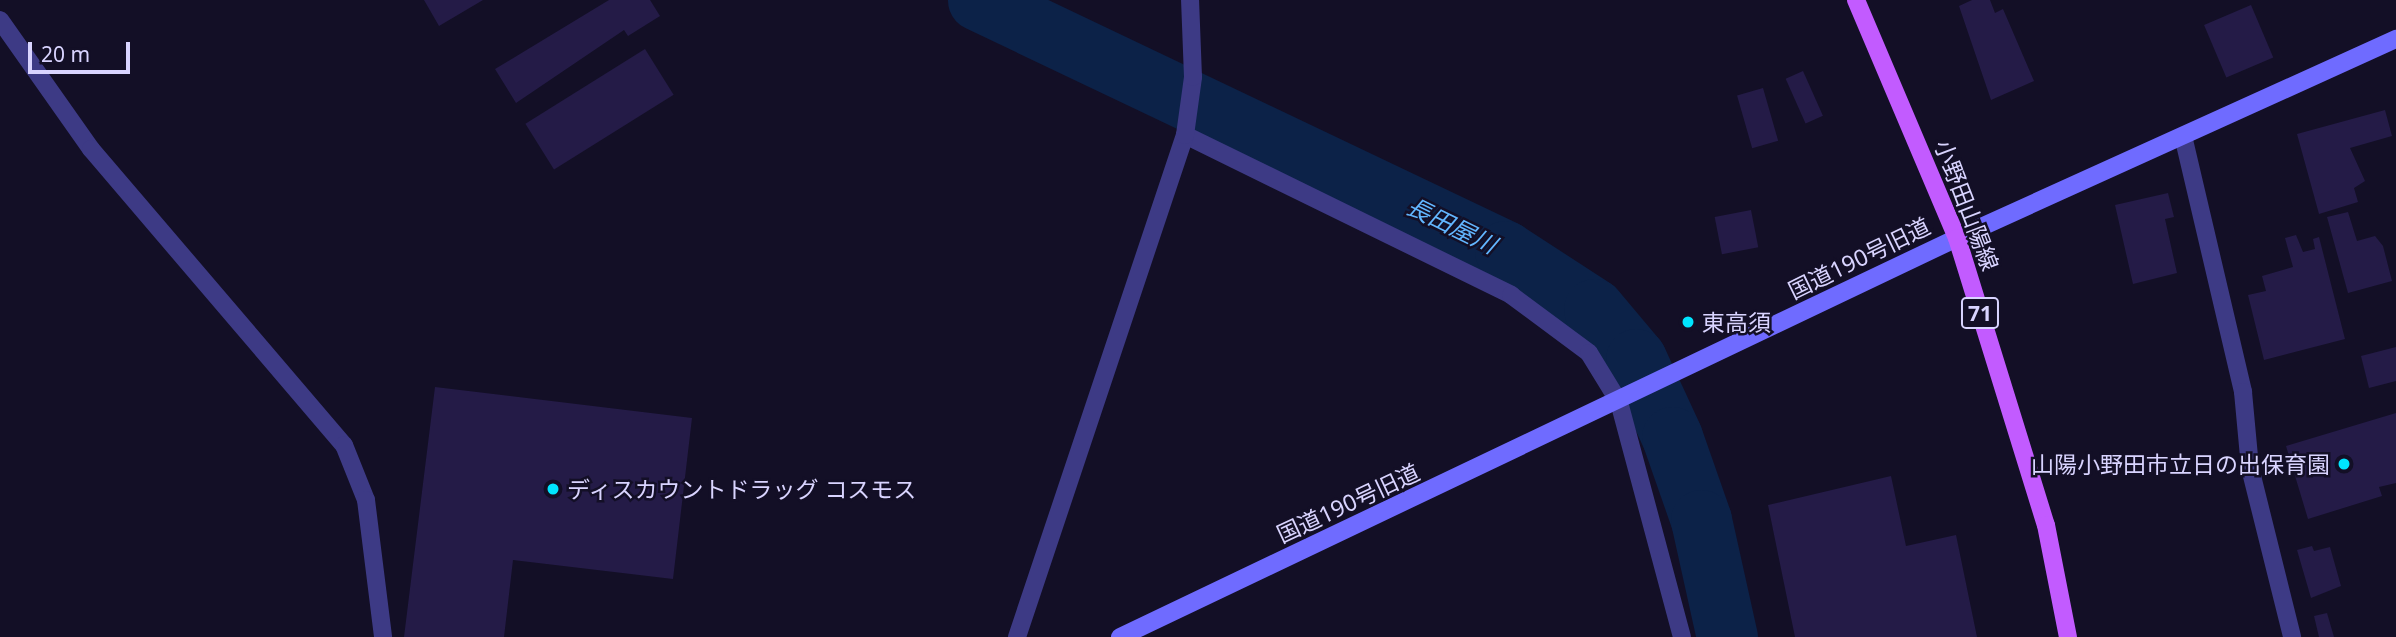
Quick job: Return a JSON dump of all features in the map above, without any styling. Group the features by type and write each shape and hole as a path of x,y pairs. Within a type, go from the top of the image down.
{"main road":[{"name":"小野田山陽線","path":"1856,0 1957,238 2046,525 2068,637"}],"street":[{"path":"1017,637 1186,130 1193,78 1190,0"},
{"path":"0,20 91,149 344,445 366,500 383,637"},
{"name":"国道190号旧道","path":"1120,637 1688,370 1957,238 2183,140 2396,39"},
{"path":"1186,130 1557,324 1589,354 1623,400 1682,637"},
{"path":"2183,140 2244,391 2250,468 2292,637"}],"building":[{"path":"424,0 483,0 439,26"},
{"path":"609,0 650,0 660,16 628,36 624,30 516,103 495,69"},
{"path":"1972,0 1990,0 1995,13 2003,9 2034,81 1991,100 1959,6"},
{"path":"2251,5 2273,57 2226,77 2204,25"},
{"path":"645,49 674,95 554,170 525,124"},
{"path":"1803,71 1823,116 1806,123 1786,79"},
{"path":"1763,88 1778,141 1752,148 1737,95"},
{"path":"2385,110 2392,136 2350,148 2365,181 2354,188 2358,202 2319,214 2297,134"},
{"path":"2168,193 2174,217 2165,219 2177,273 2133,284 2115,205"},
{"path":"1751,210 1758,247 1722,254 1715,217"},
{"path":"2348,212 2357,241 2375,236 2383,246 2392,281 2348,293 2327,217"},
{"path":"2296,235 2303,252 2315,249 2313,239 2319,237 2345,339 2264,360 2248,295 2266,291 2262,276 2293,267 2285,238"},
{"path":"2396,347 2396,381 2369,388 2361,356"},
{"name":"ディスカウントドラッグ コスモス","path":"435,387 692,418 673,579 513,560 504,637 404,637"},
{"name":"山陽小野田市立日の出保育園","path":"2396,413 2396,483 2379,487 2382,496 2308,519 2286,446"},
{"path":"1891,476 1906,546 1956,535 1977,637 1795,637 1768,505"},
{"path":"2312,546 2314,551 2330,547 2341,586 2311,598 2297,550"},
{"path":"2327,613 2334,637 2319,637 2314,616"}],"waterway":[{"name":"長田屋川","path":"978,0 1505,251 1594,309 1636,359 1672,437 1701,520 1727,637"}],"place":[{"name":"東高須","path":"1688,322"},
{"name":"山陽小野田市立日の出保育園","path":"2344,464"},
{"name":"ディスカウントドラッグ コスモス","path":"553,489"}]}
